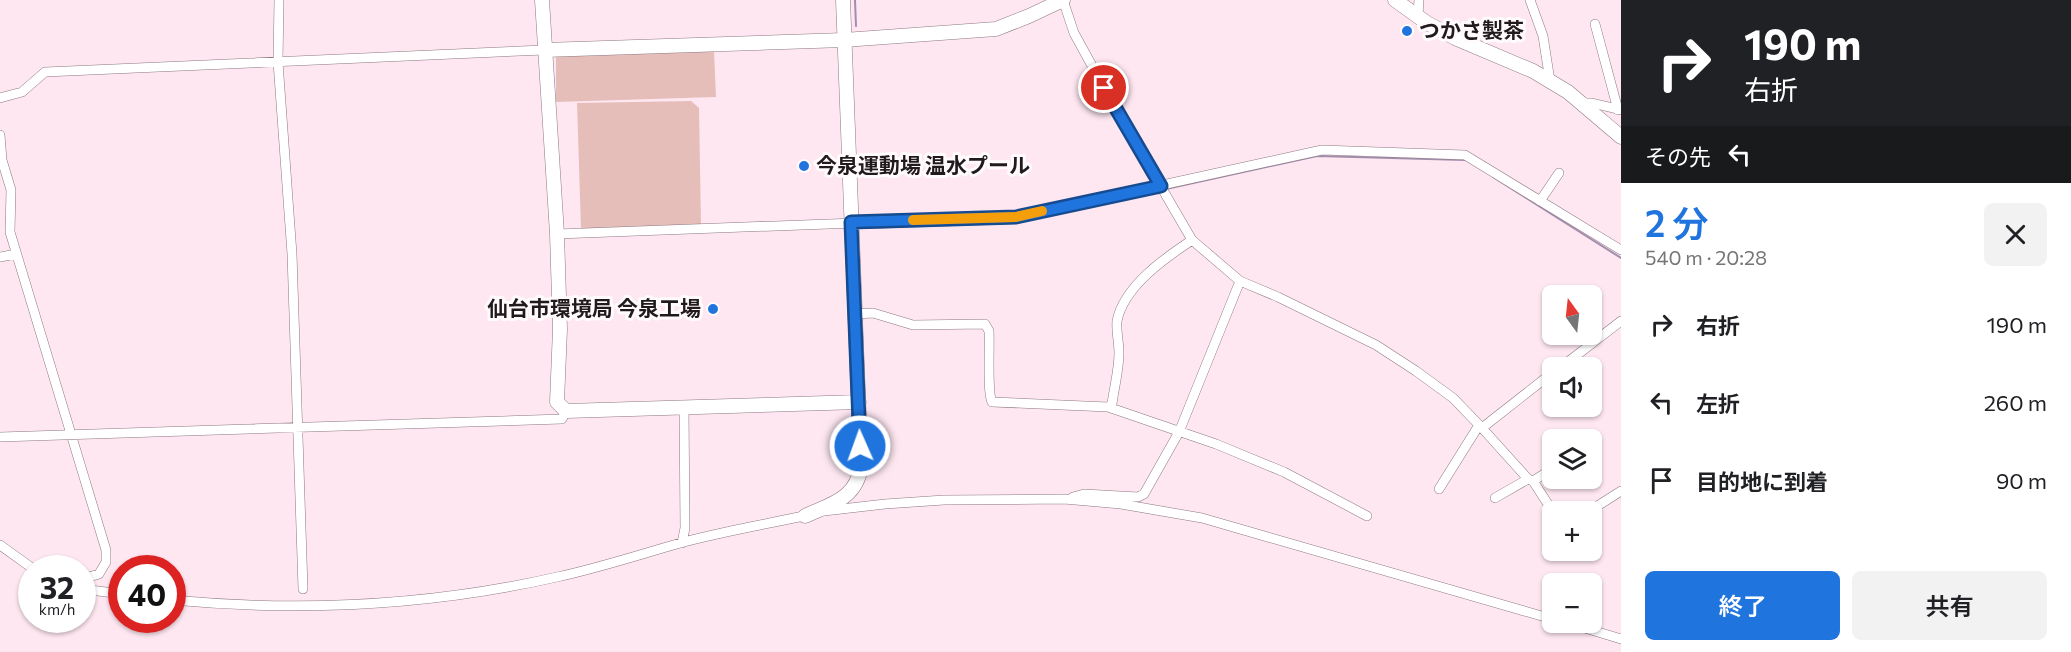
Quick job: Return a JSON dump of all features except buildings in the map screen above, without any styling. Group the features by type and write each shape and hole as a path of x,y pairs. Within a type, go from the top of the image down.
{"street":[{"path":"279,0 278,62 292,254 303,589"},
{"path":"542,0 557,234 560,329 557,402 561,408 566,411 859,402"},
{"path":"805,516 843,499 854,489 861,467 858,314 851,222 843,0"},
{"path":"0,98 22,92 45,72 544,50 844,40 996,29 1063,0 1074,33 1192,240 1240,281 1376,345 1453,398 1531,480 1545,501"},
{"path":"1395,0 1427,23 1455,38 1551,81 1568,92 1621,137"},
{"path":"1418,15 1419,0"},
{"path":"1530,0 1543,36 1551,81"},
{"path":"1595,24 1619,110"},
{"path":"1581,103 1592,103 1619,110"},
{"path":"0,135 2,160 11,190 10,232 106,550 106,562 99,574 96,575"},
{"path":"557,234 1016,217 1162,189 1322,150 1465,155 1621,250"},
{"path":"1540,201 1559,173"},
{"path":"0,210 12,208"},
{"path":"1108,407 1112,404 1119,354 1118,320 1121,309 1131,293 1158,262 1192,240"},
{"path":"0,256 16,254"},
{"path":"1068,499 1084,494 1141,496 1179,432 1240,281"},
{"path":"858,314 873,313 913,325 985,324 989,331 989,397 992,402 1108,407 1216,444 1284,472 1366,516"},
{"path":"1574,357 1621,321"},
{"path":"1438,489 1480,427 1542,381"},
{"path":"682,543 685,528 684,407"},
{"path":"0,437 562,419 566,411"},
{"path":"1495,498 1542,474"},
{"path":"1602,503 1621,491"},
{"path":"186,601 222,605 305,607 436,598 556,578 726,532 838,509 932,501 1068,499 1120,504 1202,518 1542,616"},
{"path":"0,544 18,558"},
{"path":"1601,633 1621,639"}],"shaded area":[{"path":"714,51 716,97 556,102 556,55"},
{"path":"691,101 699,108 701,225 581,229 577,103"}],"waterway":[{"path":"855,0 856,26"},
{"path":"1166,189 1317,156 1465,160"},
{"path":"1493,177 1621,258"},
{"path":"864,228 1014,223 1160,191"}],"slow traffic":[{"path":"913,220 1016,217 1042,211"}],"place":[{"name":"つかさ製茶","path":"1407,31"},
{"name":"今泉運動場 温水プール","path":"804,166"},
{"name":"仙台市環境局 今泉工場","path":"713,309"}],"route":[{"path":"860,446 851,222 1016,217 1161,186 1104,88"}]}
